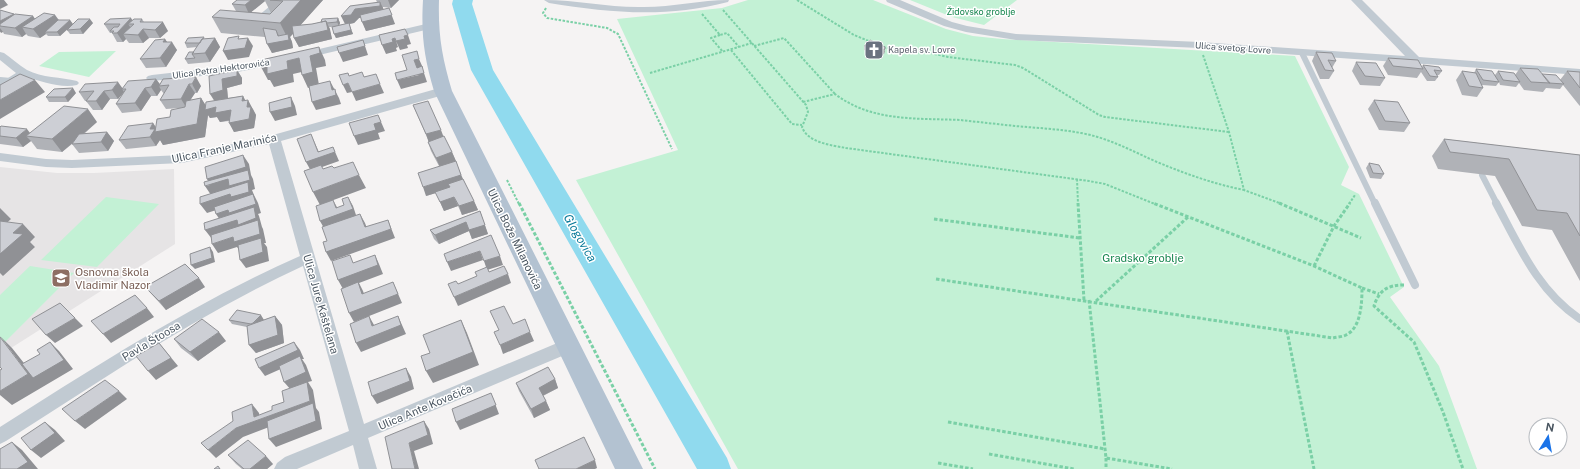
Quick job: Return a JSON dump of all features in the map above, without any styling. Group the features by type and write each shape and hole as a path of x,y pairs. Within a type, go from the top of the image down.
{"main road":[{"name":"Ulica Bože Milanovića","path":"431,0 430,26 434,61 443,91 628,469"}],"street":[{"path":"550,0 593,7 640,10 723,4"},
{"name":"Ulica svetog Lovre","path":"891,0 948,24 985,33 1016,37 1200,45 1580,72"},
{"path":"1356,0 1416,61"},
{"name":"Ulica Petra Hektorovića","path":"152,78 260,65 430,26"},
{"path":"0,55 24,73 60,82 73,83"},
{"path":"0,88 5,80 24,73"},
{"name":"Ulica Franje Marinića","path":"0,157 46,163 72,164 182,159 274,139 443,91"},
{"name":"Ulica Jure Kaštelana","path":"274,139 360,435 368,469"},
{"name":"Pavla Štoosa","path":"0,436 136,350 227,296 308,258"},
{"name":"Ulica Ante Kovačića","path":"283,469 291,463 568,346"}],"lane":[{"path":"254,23 282,0"},
{"path":"1302,53 1415,285"},
{"path":"1482,175 1536,277 1560,305 1580,319"}],"path":[{"path":"550,0 543,13 547,18 607,28 618,34 672,149"},
{"path":"797,0 854,35 875,44"},
{"path":"723,4 753,44 803,102 808,112 802,125 805,134 810,137 846,148 1105,184 1314,266 1362,288 1379,294"},
{"path":"699,11 720,35"},
{"path":"723,52 711,38 727,33 739,47"},
{"path":"650,72 739,47 784,38 835,94 842,101 850,105 895,117 932,120 953,119 1072,132 1116,142 1144,156 1218,186 1244,190 1286,205 1362,238"},
{"path":"1200,45 1229,132 1244,190"},
{"path":"881,46 901,51 930,53 948,57 1015,65 1023,68 1099,115 1105,117 1229,132"},
{"path":"730,50 792,124 802,125"},
{"path":"803,102 835,94"},
{"path":"505,177 655,469"},
{"path":"1077,179 1084,300"},
{"path":"1314,266 1334,226 1355,195"},
{"path":"1096,301 1188,216"},
{"path":"934,218 1080,238"},
{"path":"936,279 1096,301 1333,338 1349,334 1354,326 1362,308 1362,288"},
{"path":"1415,285 1393,285 1382,290 1376,297 1374,306 1414,342 1443,412 1463,469"},
{"path":"1089,300 1106,469"},
{"path":"1287,331 1314,469"},
{"path":"948,422 1105,449"},
{"path":"990,454 1074,469"},
{"path":"1106,458 1172,469"},
{"path":"938,463 973,469"}],"shaded area":[{"name":"Osnovna škola Vladimir Nazor","path":"0,167 57,173 94,173 174,169 175,244 0,355"}],"green space":[{"name":"Gradsko groblje","path":"748,0 873,0 946,29 973,36 1002,39 1295,56 1349,167 1341,185 1359,194 1404,287 1390,297 1439,366 1477,469 738,469 576,180 678,150 617,19 722,8"},
{"name":"Židovsko groblje","path":"910,0 1017,0 984,25 952,17"},
{"path":"116,51 89,77 39,66 59,52"},
{"path":"106,197 159,204 97,267 41,260"},
{"path":"30,266 74,273 0,347 0,295"}],"building":[{"path":"237,0 251,0 245,5 232,4"},
{"path":"270,0 301,0 280,23 212,17 220,10 270,14 283,1"},
{"path":"380,2 380,6 355,9 351,15 341,16 350,6"},
{"path":"389,8 392,15 362,22 360,15"},
{"path":"0,10 14,14 0,21"},
{"path":"44,13 55,15 33,29 22,27"},
{"path":"15,14 33,16 15,28 0,26 0,24"},
{"path":"131,18 117,33 112,33 114,31 110,31 114,27 118,27 120,24 104,24 110,19"},
{"path":"338,18 337,22 321,22 322,19"},
{"path":"78,19 90,19 80,29 67,30"},
{"path":"134,19 142,19 140,22 163,22 155,30 143,29 138,35 123,34 134,24 128,24"},
{"path":"58,20 70,20 57,32 45,32"},
{"path":"326,21 328,30 294,38 292,26"},
{"path":"349,23 351,30 334,34 332,27"},
{"path":"263,28 276,30 278,36 288,34 289,40 267,44"},
{"path":"405,29 408,35 404,36 405,39 396,41 395,38 392,39 393,42 382,45 379,35"},
{"path":"239,36 238,39 248,38 245,48 223,51 228,38"},
{"path":"204,37 200,43 185,43 188,38"},
{"path":"215,38 205,53 192,54 202,39"},
{"path":"165,39 163,42 172,42 160,58 140,59 155,40"},
{"path":"363,40 365,46 339,53 337,47"},
{"path":"870,40 885,47 885,49 881,50 864,46"},
{"path":"319,47 320,53 310,56 313,72 302,75 299,58 287,61 288,69 267,74 267,66 261,67 261,60"},
{"path":"417,51 419,59 414,60 417,68 422,66 424,73 397,80 395,73 407,70 402,55"},
{"path":"189,52 194,52 192,54 195,58 185,59"},
{"path":"1316,52 1332,53 1336,61 1328,60 1334,71 1325,70"},
{"path":"1388,58 1418,60 1423,69 1393,66"},
{"path":"1356,62 1376,63 1385,78 1365,76"},
{"path":"1423,65 1439,67 1442,71 1434,70 1438,77 1430,76"},
{"path":"1520,68 1538,69 1550,83 1531,82"},
{"path":"1476,69 1492,71 1499,82 1483,80"},
{"path":"237,70 237,76 222,79 223,90 210,94 209,76"},
{"path":"1462,71 1476,73 1483,88 1469,86"},
{"path":"1498,71 1514,73 1520,82 1503,80"},
{"path":"1567,71 1580,72 1580,88"},
{"path":"362,72 364,77 376,74 380,84 352,92 348,83 343,85 339,75 348,73 349,76"},
{"path":"20,74 35,80 0,100 0,85"},
{"path":"1542,74 1556,75 1564,84 1549,83"},
{"path":"196,77 192,84 189,84 181,99 160,100 169,85 159,86 163,79"},
{"path":"156,79 151,87 145,88 135,103 116,104 126,89 122,89 128,81"},
{"path":"330,81 332,90 335,89 336,95 312,102 309,86"},
{"path":"118,82 112,90 104,91 96,101 86,101 94,91 79,92 85,84"},
{"path":"73,88 65,97 46,97 54,89"},
{"path":"243,96 242,101 248,100 247,107 251,107 249,119 229,123 231,110 215,113 216,107 205,110 206,102"},
{"path":"291,97 292,107 270,112 269,103"},
{"path":"201,98 197,124 155,132 157,119 170,117 171,110 185,107 186,101"},
{"path":"1374,100 1398,102 1410,123 1385,121"},
{"path":"428,101 441,130 426,134 413,105"},
{"path":"64,106 88,109 52,139 26,136"},
{"path":"378,115 381,122 374,124 376,130 354,136 349,123"},
{"path":"153,123 150,129 155,129 150,137 119,140 128,126"},
{"path":"1,126 27,129 16,138 0,136"},
{"path":"107,132 101,142 72,144 79,134"},
{"path":"311,134 318,152 333,147 335,152 306,162 297,139"},
{"path":"444,136 452,152 436,158 428,142"},
{"path":"1444,139 1580,155 1580,236 1567,213 1537,210 1509,159 1450,152"},
{"path":"243,155 246,167 207,179 205,167"},
{"path":"456,161 461,175 423,187 418,173"},
{"path":"353,162 359,175 313,192 304,171 321,165 323,169 332,166 334,168"},
{"path":"1369,163 1379,165 1384,174 1373,173"},
{"path":"248,170 250,180 229,186 228,179 205,186 204,182"},
{"path":"463,179 474,201 459,206 454,197 440,202 435,192 450,187 448,184"},
{"path":"248,182 249,192 231,197 230,194 200,204 200,197"},
{"path":"253,194 256,204 229,213 228,210 216,214 214,207"},
{"path":"348,197 353,209 320,221 316,206 333,200 336,208 344,205 342,199"},
{"path":"254,207 256,218 238,225 237,220 205,230 204,223"},
{"path":"480,211 485,225 469,230 466,222 435,235 430,230"},
{"path":"360,214 365,227 388,220 391,229 326,252 323,242 327,241 322,227"},
{"path":"258,220 260,234 234,242 233,237 212,244 211,235"},
{"path":"0,221 23,224 13,233 23,234 0,254"},
{"path":"491,235 500,256 484,261 480,251 447,262 444,254"},
{"path":"261,238 263,252 240,260 238,245"},
{"path":"210,247 212,258 191,265 190,254"},
{"path":"350,255 353,263 375,255 378,265 338,280 332,261"},
{"path":"185,264 199,278 159,301 145,287"},
{"path":"504,266 508,274 454,297 448,284 456,281 458,284 477,276 475,272 487,267 489,272"},
{"path":"358,282 362,294 393,282 398,294 349,313 341,289"},
{"path":"135,295 147,308 103,334 91,321"},
{"path":"60,303 75,318 46,335 32,319"},
{"path":"504,306 513,324 525,319 530,332 500,345 494,332 499,330 490,311"},
{"path":"237,310 261,315 251,324 229,320"},
{"path":"275,316 278,335 249,345 247,326"},
{"path":"369,316 372,326 398,316 401,325 356,343 350,324"},
{"path":"202,319 219,332 190,352 174,339"},
{"path":"461,320 473,352 426,371 421,356 430,353 423,335"},
{"path":"0,337 28,374 0,391 0,370 2,369 0,367"},
{"path":"50,342 64,360 33,378 22,364 40,354 37,350"},
{"path":"294,342 298,350 259,368 255,359"},
{"path":"159,343 171,358 148,371 136,356"},
{"path":"300,356 306,372 284,382 279,366"},
{"path":"548,367 555,379 539,388 546,401 531,409 516,383"},
{"path":"406,368 410,381 372,396 368,382"},
{"path":"105,380 119,391 75,421 62,409"},
{"path":"307,382 310,401 236,428 208,450 201,443 233,421 232,412 252,404 254,417 272,410 272,406 284,402 282,391"},
{"path":"491,393 496,405 456,422 452,409"},
{"path":"313,403 316,421 269,439 267,421"},
{"path":"424,421 428,435 409,443 415,469 392,469 385,437"},
{"path":"45,422 55,433 31,450 21,438"},
{"path":"584,437 595,460 576,469 539,469 535,460"},
{"path":"248,440 266,456 250,469 244,469 228,455"},
{"path":"12,442 28,462 17,469 0,469 0,449"}],"waterway":[{"name":"Glogovica","path":"463,0 462,4 482,70 715,469"}],"place":[{"name":"Kapela sv. Lovre","path":"874,50"},
{"name":"Osnovna škola Vladimir Nazor","path":"61,278"}]}
